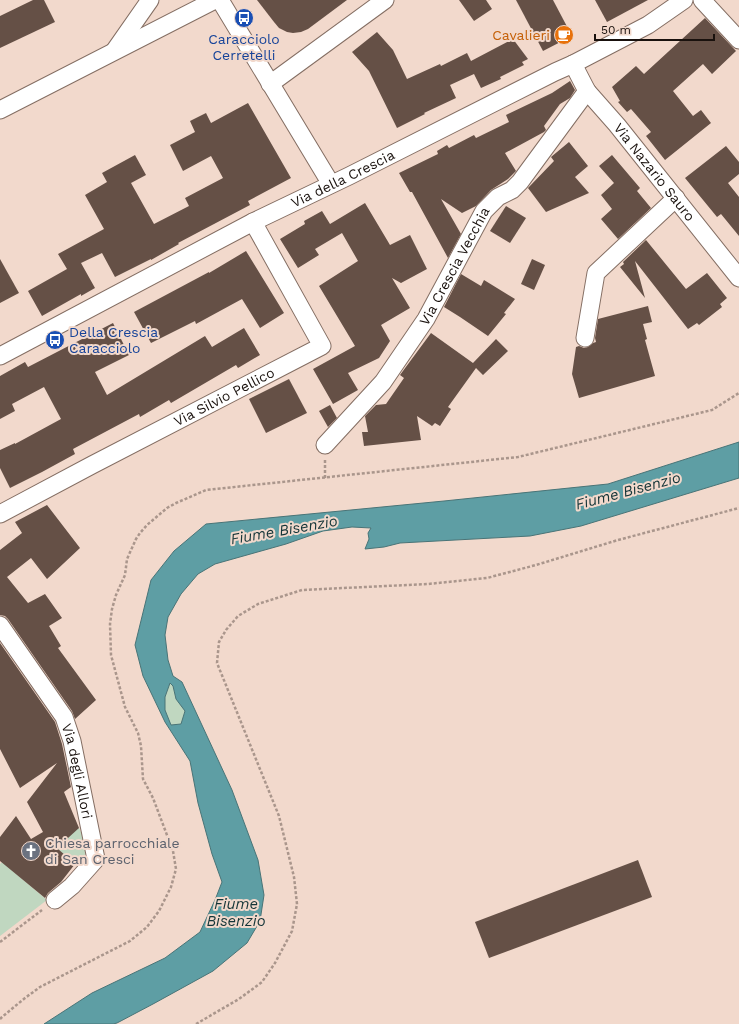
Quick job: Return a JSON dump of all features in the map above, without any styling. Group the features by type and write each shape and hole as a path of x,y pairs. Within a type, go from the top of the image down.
{"street":[{"path":"114,52 150,0"},
{"path":"0,110 215,0"},
{"path":"220,0 331,184"},
{"name":"Via della Crescia","path":"0,356 253,222 573,64 648,25 684,0"},
{"path":"702,0 739,40"},
{"path":"270,84 383,1"},
{"name":"Via Nazario Sauro","path":"573,64 587,91 676,198 739,278"},
{"name":"Via Crescia Vecchia","path":"325,445 383,382 426,319 484,211 498,198 512,190 520,182 587,91"},
{"path":"585,338 596,273 676,198"},
{"name":"Via Silvio Pellico","path":"0,514 322,346 253,222"},
{"name":"Via degli Allori","path":"0,625 64,717 72,741 96,859 72,886 55,900"}],"path":[{"path":"0,1019 40,987 130,941 147,926 159,911 172,887 176,869 173,851 153,798 143,779 141,746 138,733 125,707 111,655 110,624 116,595 125,575 129,553 136,539 147,525 167,508 206,490 518,457 712,410 739,393"},
{"path":"196,1024 239,999 262,982 275,963 292,931 297,904 294,877 279,816 217,663 220,642 226,630 238,616 258,604 302,590 428,584 487,578 618,540 739,508"},
{"path":"0,942 55,900"}],"green space":[{"path":"170,683 173,686 176,699 185,711 181,724 171,725 165,710 165,697"},
{"path":"79,828 90,850 75,864 42,835"},
{"path":"2,862 47,900 0,936 0,864"}],"water":[{"name":"Fiume Bisenzio","path":"739,442 739,478 581,526 530,536 400,543 384,547 365,549 369,539 368,533 371,528 352,527 323,531 286,544 215,564 198,574 181,594 168,617 165,635 168,660 173,676 182,682 232,790 258,860 264,895 260,921 247,943 213,971 117,1023 44,1024 92,993 165,958 200,932 222,882 212,854 198,803 190,761 165,722 143,676 135,645 151,580 174,551 206,524 608,484","holes":["170,683 173,686 176,699 185,711 181,724 171,725 165,710 165,697"]}],"building":[{"path":"33,0 44,0 55,22 0,48 0,16"},
{"path":"257,0 347,0 308,29 293,33 279,28"},
{"path":"459,0 486,0 492,9 474,21"},
{"path":"516,0 553,0 572,36 543,51"},
{"path":"595,0 648,0 607,22"},
{"path":"705,18 736,51 712,74 703,64 673,91 693,116 701,110 711,123 665,160 646,136 651,132 631,109 627,112 618,102 620,101 612,87 636,66 644,74"},
{"path":"377,32 393,50 407,79 440,64 441,66 467,53 471,61 513,39 528,59 522,62 524,65 500,77 501,79 481,88 474,74 450,85 456,98 397,128 369,71 352,52"},
{"path":"570,81 575,90 570,98 560,104 544,126 546,130 505,153 516,171 508,179 491,190 476,206 462,213 441,199 461,234 448,258 412,192 410,192 399,173 438,154 437,151 447,145 449,148 474,135 476,138 509,122 506,115 552,93"},
{"path":"248,103 291,178 248,201 250,205 178,243 179,244 151,260 115,277 102,253 81,263 95,288 81,296 81,294 42,316 28,291 67,269 58,254 104,229 85,195 107,182 102,173 135,155 146,175 131,183 154,224 189,206 185,198 223,178 211,156 183,171 170,145 195,132 190,121 206,113 211,123"},
{"path":"569,142 588,166 575,177 589,193 546,212 528,188 554,161 551,157"},
{"path":"726,146 739,162 739,174 728,183 739,197 739,236 721,214 717,217 685,178"},
{"path":"612,155 640,188 637,191 651,208 618,239 601,219 612,209 601,195 614,183 599,166"},
{"path":"365,203 390,245 410,235 427,269 401,283 392,278 410,308 381,325 390,341 379,358 348,373 358,390 333,404 313,369 355,346 319,286 358,261 342,233 315,249 319,255 298,268 280,239 305,224 304,221 322,211 330,224"},
{"path":"506,206 526,218 510,243 490,231"},
{"path":"646,240 686,289 707,273 727,298 720,304 722,307 699,325 697,323 688,329 635,261 645,298 620,267 624,264 623,262"},
{"path":"246,251 284,313 260,328 242,299 196,324 195,321 151,343 134,312 209,273"},
{"path":"0,259 19,293 0,303"},
{"path":"532,259 545,265 534,290 521,284"},
{"path":"461,274 481,286 484,280 515,299 504,313 506,314 488,336 444,307"},
{"path":"648,306 652,322 643,324 647,339 645,340 655,376 579,398 572,374 576,347 588,347 596,342 595,338 598,319"},
{"path":"113,323 129,355 95,372 107,395 205,336 212,347 244,328 260,355 238,368 236,365 171,403 169,400 140,417 139,414 73,449 75,454 10,488 0,468 0,450 15,444 61,419 44,387 12,404 15,411 0,419 0,376 25,362 28,367"},
{"path":"431,333 473,363 496,339 508,351 483,375 476,368 448,407 451,409 440,426 435,423 432,426 417,416 421,440 364,446 362,432 368,432 365,416 376,405 386,404 404,378 400,375"},
{"path":"289,379 307,413 266,433 249,399"},
{"path":"330,405 337,418 328,427 319,411"},
{"path":"47,505 80,548 47,579 31,558 7,577 28,603 45,594 62,618 49,626 61,646 58,648 96,700 75,719 72,711 8,619 5,616 0,615 0,550 22,533 15,522"},
{"path":"0,643 55,722 62,744 71,787 64,792 79,828 57,848 75,864 61,882 48,893 45,898 0,861 0,837 16,816 31,839 43,832 27,802 57,763 20,788 0,749"},
{"path":"638,860 652,897 489,958 475,922"}],"place":[{"name":"Caracciolo Cerretelli","path":"244,18"},
{"name":"Cavalieri","path":"564,35"},
{"name":"Della Crescia Caracciolo","path":"55,340"},
{"name":"Chiesa parrocchiale di San Cresci","path":"31,851"}]}
